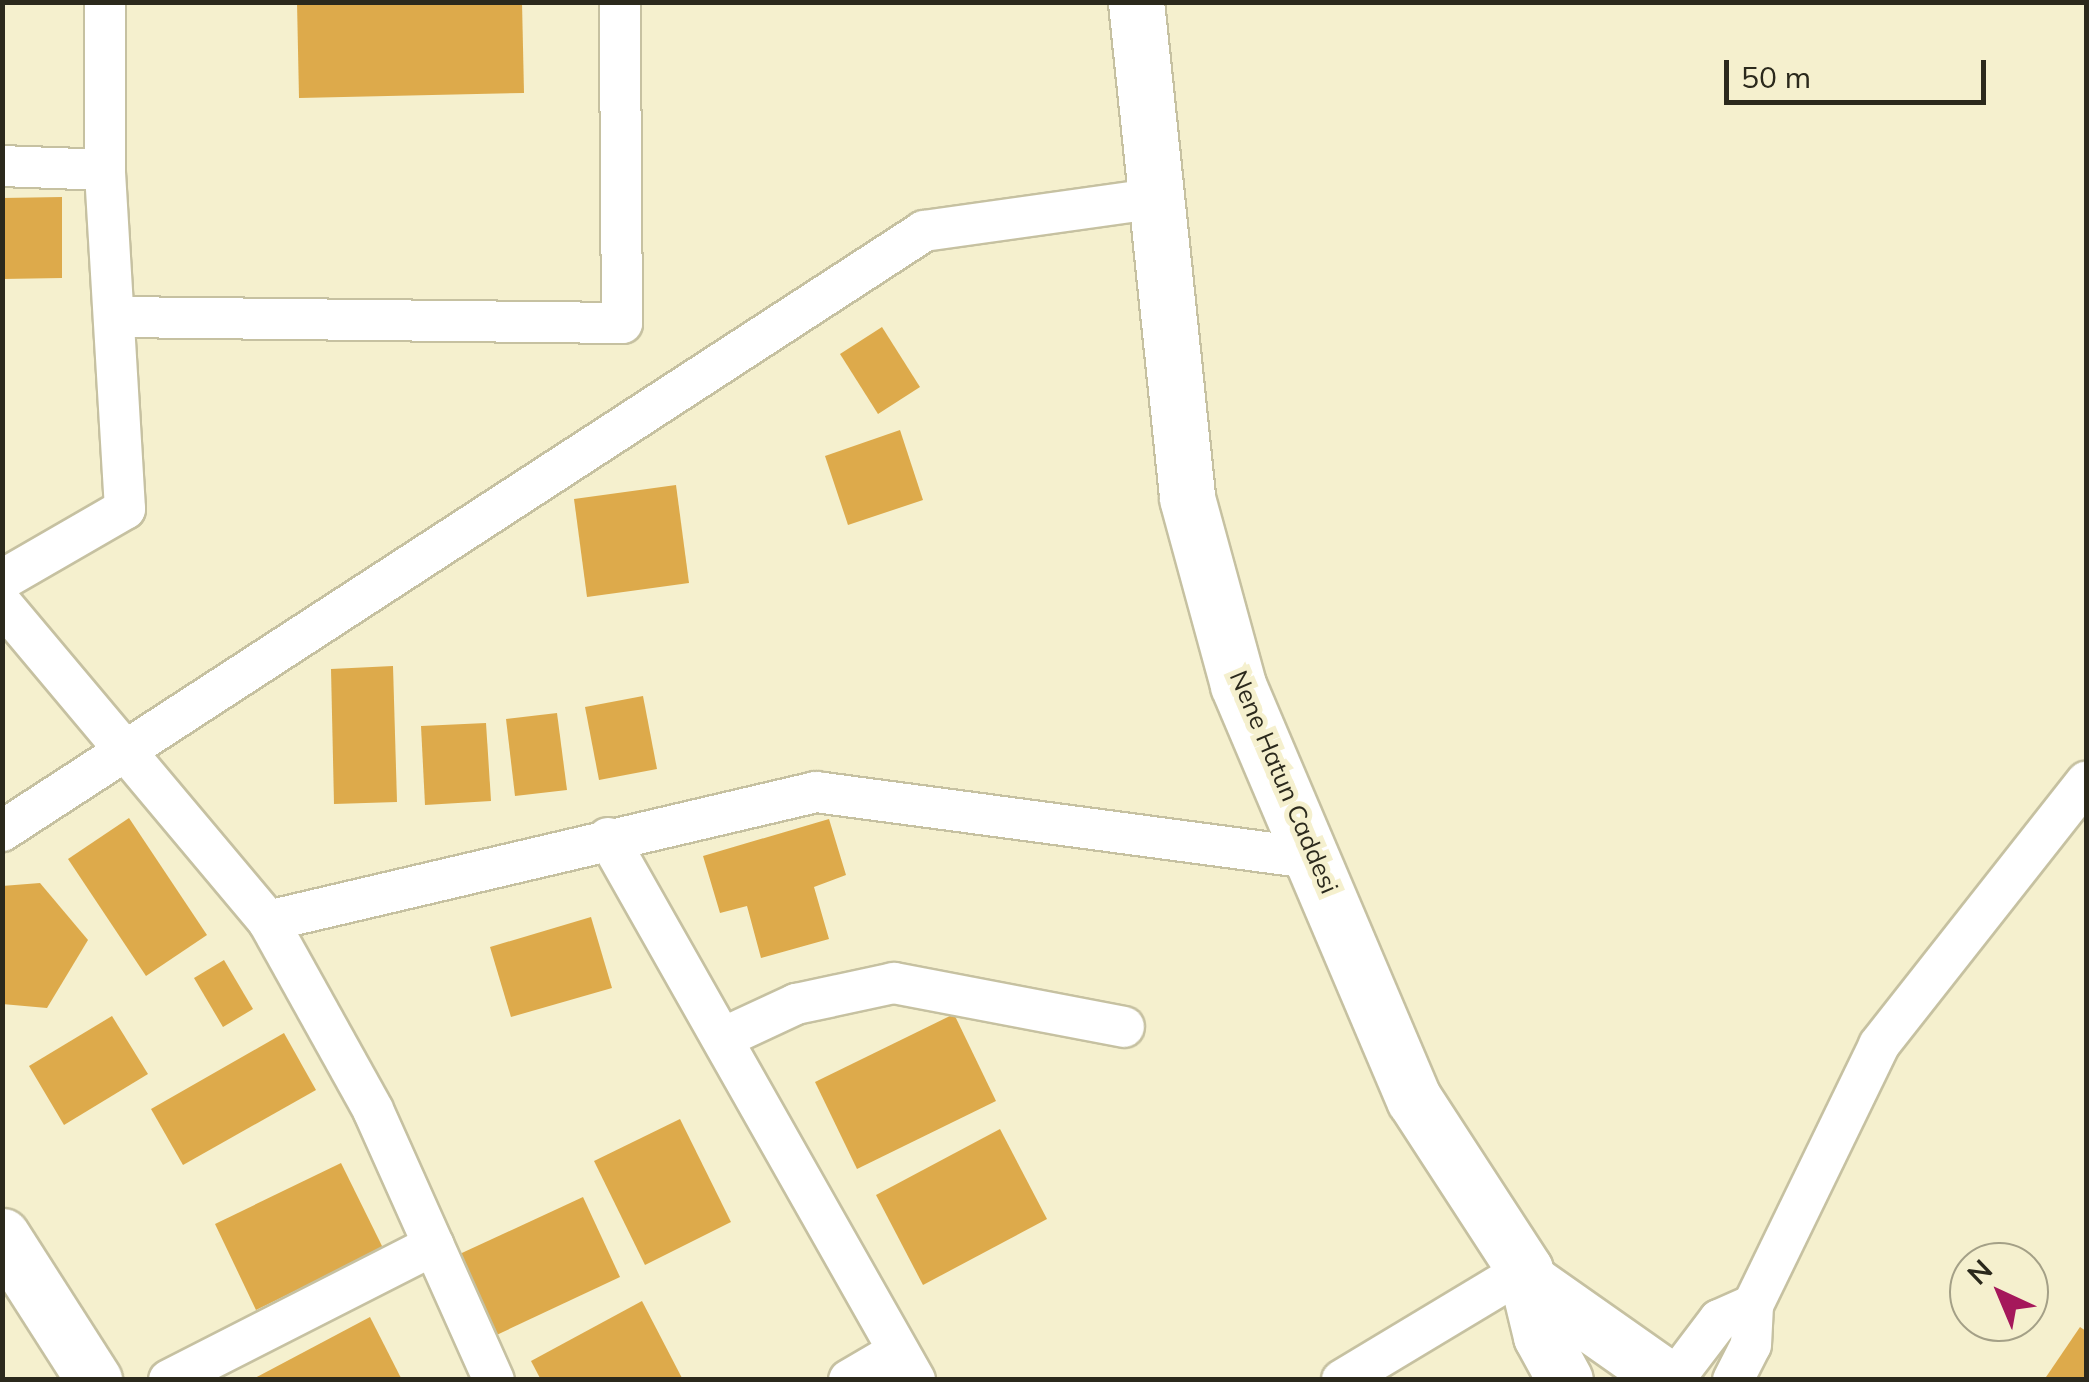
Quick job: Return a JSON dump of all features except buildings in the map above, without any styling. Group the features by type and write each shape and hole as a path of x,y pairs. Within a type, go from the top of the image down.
{"street":[{"path":"2,580 125,509 105,170 105,2"},
{"path":"116,318 622,323 620,2"},
{"name":"Nene Hatun Caddesi","path":"1136,2 1159,198 1186,498 1238,685 1317,859 1414,1099 1528,1276 1541,1336 1565,1380"},
{"path":"2,166 105,170"},
{"path":"2,830 924,232 1159,198"},
{"path":"2,604 268,921 373,1110 494,1380"},
{"path":"1733,1380 1751,1345 1753,1305 1880,1045 2086,782"},
{"path":"268,921 816,792 1317,859"},
{"path":"608,838 905,1366 849,1380"},
{"path":"723,1038 796,1004 894,983 1124,1028"},
{"path":"2,1236 94,1380"},
{"path":"169,1380 434,1246"},
{"path":"1342,1380 1528,1276"},
{"name":"Nene Hatun Caddesi","path":"1528,1276 1670,1377"},
{"path":"1670,1377 1719,1320 1753,1305"}]}
